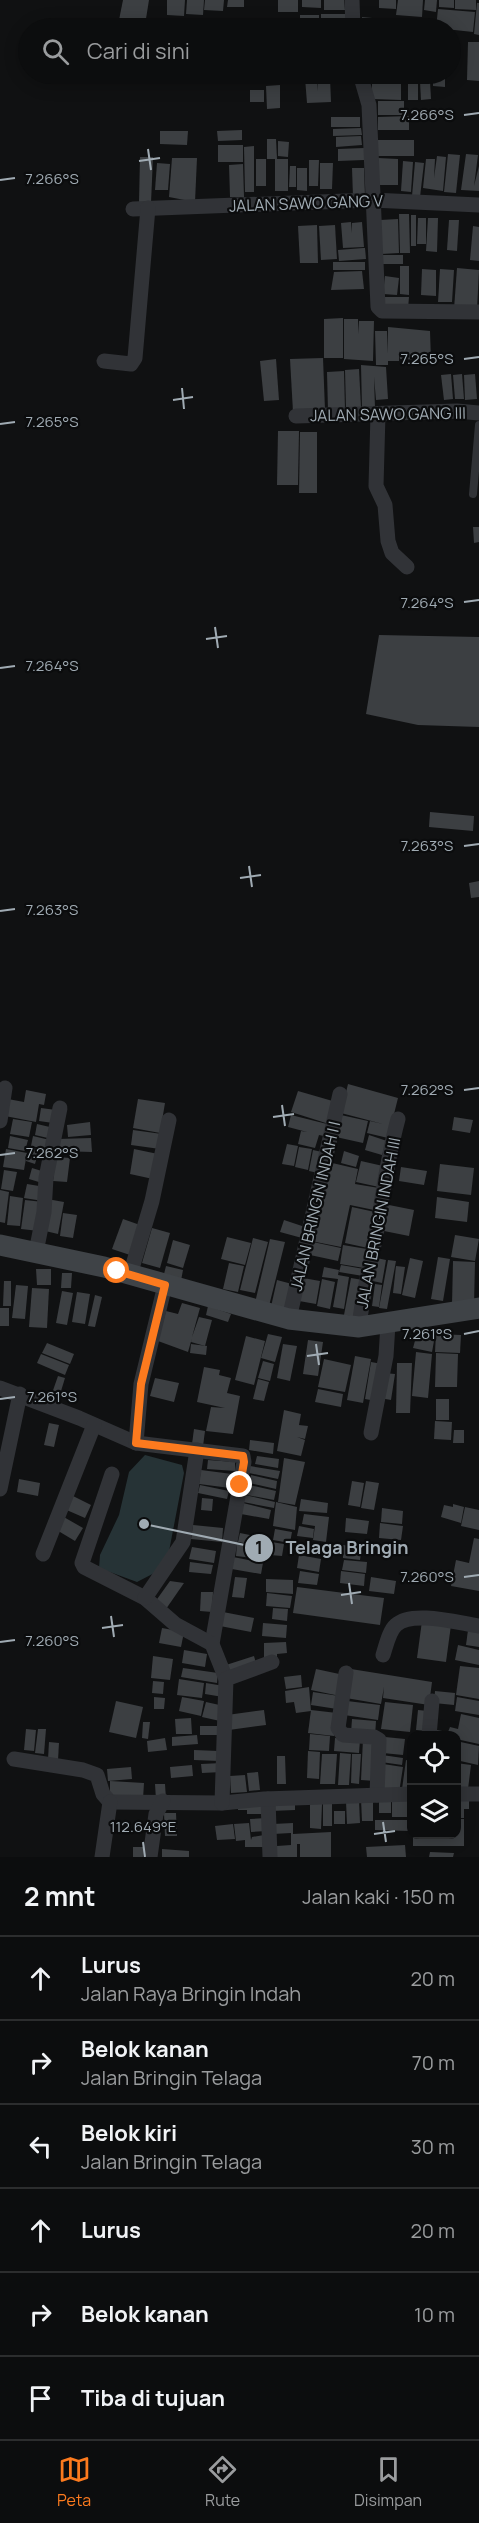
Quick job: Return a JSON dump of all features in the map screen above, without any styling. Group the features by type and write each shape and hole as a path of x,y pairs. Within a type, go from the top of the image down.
{"main road":[{"path":"0,1245 130,1275 289,1319 359,1327 479,1308"}],"street":[{"path":"352,0 353,18"},
{"path":"363,84 369,105 372,200 380,310 479,312"},
{"name":"JALAN SAWO GANG V","path":"104,361 131,364 135,358 141,208 372,200 479,205"},
{"name":"JALAN SAWO GANG III","path":"296,416 479,413"},
{"path":"378,414 376,486 385,505 388,541 392,553 407,567"},
{"path":"0,1121 5,1088"},
{"name":"JALAN BRINGIN INDAH I I","path":"289,1319 340,1094"},
{"path":"36,1252 44,1212 46,1178 60,1108"},
{"name":"JALAN BRINGIN INDAH III","path":"359,1327 363,1289 379,1218 382,1184 398,1119"},
{"path":"130,1275 152,1201 169,1120"},
{"path":"136,1443 141,1384 165,1285"},
{"path":"371,1433 387,1356 388,1324"},
{"path":"0,1388 20,1394 136,1443 243,1456 244,1462 212,1644 226,1679 222,1803"},
{"path":"0,1489 20,1394"},
{"path":"43,1554 94,1425"},
{"path":"145,1599 183,1542 198,1450"},
{"path":"112,1474 82,1563 84,1567 145,1599 176,1624 212,1644"},
{"path":"383,1655 394,1626 405,1619 416,1617 479,1626"},
{"path":"226,1679 272,1662"},
{"path":"346,1673 338,1728 343,1735 374,1737 379,1740 377,1795"},
{"path":"429,1731 432,1701"},
{"path":"14,1759 83,1770 97,1775 103,1794 110,1802 102,1857"},
{"path":"110,1802 222,1803 407,1794"},
{"path":"461,1794 479,1794"},
{"path":"268,1799 270,1857"},
{"path":"150,1857 156,1814 163,1801"}],"lane":[{"path":"473,494 479,425"}],"shaded area":[{"path":"145,1455 182,1465 184,1473 166,1567 137,1582 99,1568 100,1555 119,1515 129,1472"}],"building":[{"path":"123,0 149,0 146,18 119,18"},
{"path":"167,0 185,0 184,16 167,15"},
{"path":"187,0 204,0 203,15 186,14"},
{"path":"205,0 224,0 223,11 204,10"},
{"path":"228,0 244,0 244,7 227,7"},
{"path":"278,0 298,0 298,12 278,12"},
{"path":"302,0 321,0 321,8 302,7"},
{"path":"324,0 344,0 345,10 324,10"},
{"path":"379,0 396,0 396,9 379,8"},
{"path":"398,0 423,0 422,17 396,15"},
{"path":"425,0 437,0 436,12 424,10"},
{"path":"439,0 454,0 454,8 439,7"},
{"path":"455,0 476,0 476,10 455,9"},
{"path":"477,3 479,3 479,35 474,34"},
{"path":"438,9 475,12 473,32 461,31 461,18 437,18"},
{"path":"321,14 348,14 348,18 321,18"},
{"path":"300,15 319,15 319,18 300,18"},
{"path":"468,42 479,42 479,81 467,80"},
{"path":"305,84 317,84 318,91 318,84 330,84 331,102 307,103"},
{"path":"372,84 401,84 401,100 372,99"},
{"path":"408,84 418,84 418,100 408,100"},
{"path":"420,84 430,84 431,99 421,100"},
{"path":"433,84 445,84 445,87 433,86"},
{"path":"280,85 280,108 267,109 266,86"},
{"path":"250,90 264,90 264,102 250,102"},
{"path":"378,101 404,101 404,115 378,115"},
{"path":"409,116 409,130 378,130 378,117"},
{"path":"331,117 360,117 360,127 331,127"},
{"path":"361,128 362,135 333,136 333,129"},
{"path":"242,130 242,140 218,141 217,131"},
{"path":"160,131 188,131 187,145 160,144"},
{"path":"361,136 362,145 336,147 336,137"},
{"path":"267,139 276,139 277,159 267,159"},
{"path":"376,140 414,140 414,156 376,156"},
{"path":"278,141 289,142 288,157 278,156"},
{"path":"218,145 243,145 243,162 218,162"},
{"path":"254,146 254,192 245,192 244,147"},
{"path":"364,148 364,160 338,161 338,149"},
{"path":"448,154 460,155 456,193 444,192"},
{"path":"466,154 478,155 474,186 479,166 479,191 461,190"},
{"path":"437,156 446,157 443,191 423,188 426,159 435,159 434,178"},
{"path":"140,157 153,157 151,203 139,203"},
{"path":"172,158 197,158 195,202 169,197"},
{"path":"378,158 398,159 398,185 377,185"},
{"path":"256,159 266,159 266,186 256,186"},
{"path":"275,159 288,159 288,191 275,191"},
{"path":"309,160 319,160 318,186 309,186"},
{"path":"403,161 413,162 411,192 401,191"},
{"path":"415,162 424,163 420,197 412,196"},
{"path":"157,163 170,164 168,190 155,190"},
{"path":"320,163 333,163 332,189 320,189"},
{"path":"243,164 244,197 230,197 229,165"},
{"path":"290,166 296,166 296,187 289,187"},
{"path":"297,168 307,168 307,191 297,190"},
{"path":"352,168 364,168 365,197 353,197"},
{"path":"399,214 409,214 410,253 400,253"},
{"path":"411,215 416,215 416,246 411,246"},
{"path":"418,218 426,218 426,244 417,244"},
{"path":"428,218 438,218 437,252 426,251"},
{"path":"398,219 399,253 381,254 380,220"},
{"path":"449,220 459,220 457,251 447,250"},
{"path":"351,222 352,233 352,223 362,222 364,247 343,248 341,223"},
{"path":"317,225 318,263 300,263 298,226"},
{"path":"335,225 337,259 321,260 319,226"},
{"path":"473,226 479,227 479,261 470,260"},
{"path":"365,248 366,259 339,261 338,250"},
{"path":"379,255 403,255 403,264 379,264"},
{"path":"333,262 365,262 365,270 333,270"},
{"path":"400,266 409,266 409,295 400,294"},
{"path":"457,268 479,270 477,310 454,309"},
{"path":"422,269 436,270 436,296 421,295"},
{"path":"440,269 454,270 452,302 438,302"},
{"path":"362,271 364,289 331,290 334,272"},
{"path":"385,276 399,278 397,295 383,294"},
{"path":"385,297 409,297 408,309 385,309"},
{"path":"343,318 343,358 324,358 324,319"},
{"path":"344,319 358,319 358,334 359,321 374,321 373,361 344,359"},
{"path":"388,327 430,331 431,360 400,359 399,350 399,361 388,361 388,365 376,365 375,331 387,331 388,354"},
{"path":"323,358 325,410 293,412 290,359"},
{"path":"276,359 279,400 264,401 260,361"},
{"path":"361,365 386,367 388,399 376,400 374,377 375,408 362,409"},
{"path":"359,369 361,407 346,408 345,370"},
{"path":"344,371 345,410 328,411 327,372"},
{"path":"451,374 453,399 444,400 441,375"},
{"path":"462,374 464,399 455,399 453,375"},
{"path":"475,374 477,399 465,400 464,375"},
{"path":"278,431 299,431 298,485 277,485"},
{"path":"300,432 317,432 317,493 299,493"},
{"path":"473,527 479,527 479,542 474,543"},
{"path":"379,635 479,637 479,727 418,725 366,714"},
{"path":"430,812 474,816 473,831 429,827"},
{"path":"479,881 479,897 471,898 469,883"},
{"path":"348,1084 398,1098 388,1138 367,1133 370,1121 383,1124 341,1113"},
{"path":"26,1090 46,1094 44,1105 39,1104 36,1122 5,1116 8,1099 24,1102"},
{"path":"298,1091 336,1102 329,1124 291,1112"},
{"path":"138,1099 165,1103 160,1133 133,1128"},
{"path":"41,1108 56,1110 53,1123 39,1121"},
{"path":"291,1115 327,1124 324,1136 319,1135 315,1148 298,1144 301,1131 307,1132 288,1127"},
{"path":"341,1115 368,1121 363,1143 336,1137"},
{"path":"454,1117 473,1120 470,1133 452,1130"},
{"path":"13,1119 32,1122 29,1137 10,1134"},
{"path":"90,1122 91,1135 68,1137 67,1125"},
{"path":"37,1124 54,1128 52,1139 35,1135"},
{"path":"133,1130 162,1134 160,1149 131,1145"},
{"path":"369,1135 387,1141 382,1155 365,1150"},
{"path":"10,1136 28,1140 25,1151 8,1148"},
{"path":"33,1136 54,1141 51,1150 31,1146"},
{"path":"91,1138 92,1152 59,1151 58,1139"},
{"path":"287,1144 298,1146 294,1166 282,1164"},
{"path":"29,1147 39,1149 35,1164 26,1161"},
{"path":"299,1147 312,1149 308,1170 295,1167"},
{"path":"6,1149 27,1153 24,1170 3,1167"},
{"path":"134,1149 158,1154 153,1179 130,1174"},
{"path":"313,1150 322,1152 318,1173 309,1171"},
{"path":"344,1151 359,1156 356,1167 341,1163"},
{"path":"56,1157 70,1158 67,1182 53,1181"},
{"path":"361,1161 383,1166 379,1187 356,1182"},
{"path":"328,1162 358,1169 355,1184 379,1188 374,1210 350,1205 341,1247 311,1241"},
{"path":"440,1164 474,1168 471,1195 437,1191"},
{"path":"401,1167 427,1171 424,1185 399,1181"},
{"path":"32,1168 45,1172 42,1183 29,1179"},
{"path":"4,1170 17,1172 13,1191 1,1189"},
{"path":"27,1184 45,1187 43,1201 24,1198"},
{"path":"0,1190 9,1192 5,1223 0,1222"},
{"path":"10,1196 23,1198 20,1226 7,1225"},
{"path":"437,1197 469,1202 467,1222 435,1218"},
{"path":"47,1199 64,1202 58,1234 41,1230"},
{"path":"25,1200 43,1202 39,1231 21,1229"},
{"path":"384,1204 414,1210 409,1236 379,1230"},
{"path":"352,1207 375,1212 368,1248 345,1243"},
{"path":"63,1213 77,1215 73,1238 60,1236"},
{"path":"123,1219 140,1225 130,1255 112,1249"},
{"path":"284,1220 305,1227 302,1238 280,1232"},
{"path":"152,1228 170,1233 160,1268 142,1263"},
{"path":"455,1235 479,1239 475,1261 451,1257"},
{"path":"227,1237 251,1243 245,1265 221,1259"},
{"path":"253,1238 268,1242 255,1293 240,1290"},
{"path":"270,1239 285,1242 268,1310 254,1307"},
{"path":"173,1240 190,1245 183,1268 167,1263"},
{"path":"313,1242 341,1248 338,1261 310,1255"},
{"path":"343,1245 367,1249 364,1268 340,1264"},
{"path":"372,1257 386,1260 382,1283 368,1280"},
{"path":"438,1257 450,1259 443,1301 431,1299"},
{"path":"410,1258 423,1261 415,1298 402,1295"},
{"path":"388,1260 396,1261 387,1309 379,1308"},
{"path":"453,1261 475,1262 474,1305 452,1305"},
{"path":"229,1263 244,1266 238,1292 223,1289"},
{"path":"341,1265 364,1269 363,1276 339,1272"},
{"path":"166,1266 183,1270 180,1286 162,1282"},
{"path":"396,1266 405,1267 401,1294 393,1293"},
{"path":"324,1267 339,1270 338,1275 349,1277 344,1309 333,1307 338,1279 322,1277"},
{"path":"36,1269 51,1269 51,1285 37,1285"},
{"path":"62,1273 72,1273 71,1288 61,1288"},
{"path":"303,1278 320,1281 316,1304 299,1301"},
{"path":"351,1278 363,1280 357,1317 344,1315"},
{"path":"322,1279 335,1282 330,1309 317,1306"},
{"path":"277,1280 292,1284 285,1314 270,1311"},
{"path":"4,1281 11,1281 11,1306 3,1306"},
{"path":"375,1284 382,1285 379,1307 372,1306"},
{"path":"16,1285 28,1286 25,1319 12,1318"},
{"path":"32,1288 49,1289 47,1328 29,1327"},
{"path":"62,1291 73,1293 67,1325 56,1323"},
{"path":"77,1292 90,1294 85,1324 72,1322"},
{"path":"95,1295 102,1297 95,1327 88,1326"},
{"path":"182,1303 200,1308 192,1337 199,1317 212,1320 205,1346 191,1342 192,1338 188,1352 158,1341 166,1311 178,1314"},
{"path":"208,1306 231,1314 228,1322 206,1315"},
{"path":"0,1308 9,1308 9,1326 0,1326"},
{"path":"268,1334 282,1337 275,1362 261,1358"},
{"path":"436,1334 461,1335 460,1353 435,1352"},
{"path":"246,1336 265,1341 254,1385 235,1380"},
{"path":"416,1337 434,1341 432,1352 413,1348"},
{"path":"308,1340 323,1342 318,1376 303,1374"},
{"path":"47,1343 74,1354 70,1364 42,1353"},
{"path":"191,1344 207,1346 206,1355 190,1353"},
{"path":"283,1344 297,1346 290,1381 277,1378"},
{"path":"416,1352 432,1354 428,1398 412,1396"},
{"path":"436,1353 458,1354 457,1387 435,1387"},
{"path":"41,1354 69,1365 65,1375 37,1363"},
{"path":"355,1356 371,1359 363,1403 347,1400"},
{"path":"324,1359 351,1365 345,1392 318,1387"},
{"path":"263,1361 274,1364 270,1381 258,1378"},
{"path":"371,1362 382,1364 376,1401 365,1399"},
{"path":"397,1363 412,1363 410,1413 396,1413"},
{"path":"204,1367 220,1370 219,1375 231,1378 227,1393 240,1396 233,1434 206,1431 211,1407 225,1408 197,1402"},
{"path":"384,1373 395,1374 391,1400 380,1398"},
{"path":"58,1376 65,1378 58,1401 50,1399"},
{"path":"155,1378 179,1383 174,1402 150,1396"},
{"path":"258,1379 269,1382 264,1401 253,1399"},
{"path":"318,1389 343,1394 341,1407 315,1402"},
{"path":"436,1399 449,1399 449,1420 436,1420"},
{"path":"284,1410 301,1414 299,1425 308,1426 305,1439 297,1437 305,1440 301,1456 277,1451"},
{"path":"435,1421 452,1422 451,1440 434,1439"},
{"path":"49,1423 59,1425 54,1447 44,1445"},
{"path":"194,1429 205,1431 203,1446 192,1444"},
{"path":"454,1430 464,1430 464,1443 453,1443"},
{"path":"250,1440 274,1443 273,1454 249,1450"},
{"path":"257,1456 279,1459 278,1468 255,1464"},
{"path":"284,1458 305,1462 295,1505 278,1502"},
{"path":"208,1460 235,1462 235,1471 207,1469"},
{"path":"250,1466 280,1471 278,1479 249,1473"},
{"path":"201,1470 232,1474 230,1488 199,1484"},
{"path":"251,1475 277,1481 276,1489 249,1483"},
{"path":"19,1479 40,1483 38,1496 17,1492"},
{"path":"352,1481 364,1483 360,1507 348,1505"},
{"path":"366,1481 379,1483 374,1510 361,1508"},
{"path":"200,1485 229,1491 227,1499 198,1493"},
{"path":"249,1485 276,1491 274,1500 247,1495"},
{"path":"69,1494 91,1505 85,1518 62,1508"},
{"path":"245,1495 275,1502 274,1508 243,1502"},
{"path":"202,1498 213,1499 212,1511 201,1510"},
{"path":"301,1499 328,1503 327,1513 299,1511"},
{"path":"276,1502 297,1507 295,1530 273,1526"},
{"path":"243,1503 271,1510 269,1519 241,1514"},
{"path":"453,1504 464,1507 461,1523 441,1517 444,1505 453,1507"},
{"path":"465,1507 479,1510 479,1530 461,1526"},
{"path":"382,1508 403,1511 402,1524 381,1522"},
{"path":"304,1514 329,1517 326,1542 313,1540 315,1526 302,1524"},
{"path":"62,1516 83,1528 75,1541 55,1529"},
{"path":"346,1518 369,1521 367,1534 345,1532"},
{"path":"380,1523 403,1526 401,1540 379,1538"},
{"path":"193,1525 223,1528 222,1542 191,1539"},
{"path":"299,1526 314,1529 313,1538 297,1536"},
{"path":"275,1529 292,1532 290,1543 273,1540"},
{"path":"240,1533 264,1538 263,1546 238,1542"},
{"path":"474,1538 479,1539 479,1591 451,1586 456,1560 469,1563"},
{"path":"271,1542 284,1544 282,1556 270,1555"},
{"path":"237,1544 255,1546 253,1558 236,1556"},
{"path":"343,1545 360,1547 360,1552 355,1553 361,1553 360,1560 343,1558"},
{"path":"192,1547 216,1551 214,1563 189,1559"},
{"path":"299,1555 321,1559 319,1572 297,1568"},
{"path":"228,1556 263,1563 261,1574 226,1568"},
{"path":"344,1560 367,1562 366,1573 342,1570"},
{"path":"190,1562 213,1565 211,1574 189,1572"},
{"path":"300,1571 319,1574 317,1585 298,1583"},
{"path":"341,1571 365,1574 364,1586 340,1583"},
{"path":"235,1577 247,1578 244,1598 232,1597"},
{"path":"371,1577 396,1581 394,1594 369,1591"},
{"path":"266,1579 293,1580 293,1594 266,1592"},
{"path":"170,1581 184,1583 166,1609 155,1602"},
{"path":"297,1587 384,1598 380,1625 293,1613"},
{"path":"201,1592 213,1592 212,1612 200,1611"},
{"path":"267,1593 292,1596 290,1608 266,1606"},
{"path":"273,1608 288,1609 287,1621 272,1619"},
{"path":"223,1612 254,1618 251,1632 220,1626"},
{"path":"422,1621 451,1625 446,1662 417,1658"},
{"path":"263,1623 287,1625 286,1638 262,1636"},
{"path":"162,1628 184,1632 181,1647 159,1643"},
{"path":"468,1630 479,1632 479,1647 466,1645"},
{"path":"286,1642 287,1653 277,1654 277,1660 264,1661 264,1643"},
{"path":"458,1645 479,1650 479,1665 455,1660"},
{"path":"184,1650 207,1654 205,1667 182,1663"},
{"path":"153,1656 173,1659 170,1680 151,1678"},
{"path":"254,1656 257,1667 230,1675 226,1665"},
{"path":"460,1666 479,1668 479,1699 456,1695"},
{"path":"183,1668 218,1673 217,1683 181,1677"},
{"path":"316,1669 344,1675 340,1696 311,1690"},
{"path":"351,1669 432,1682 429,1705 383,1698 384,1687 381,1704 346,1698"},
{"path":"301,1675 302,1687 286,1689 284,1677"},
{"path":"179,1679 204,1683 202,1698 177,1695"},
{"path":"153,1681 164,1682 163,1694 152,1693"},
{"path":"206,1683 224,1686 223,1697 205,1694"},
{"path":"309,1687 311,1711 296,1713 294,1702 286,1703 285,1691"},
{"path":"435,1691 455,1693 454,1705 434,1703"},
{"path":"313,1692 339,1696 337,1709 311,1705"},
{"path":"154,1697 165,1698 164,1709 154,1709"},
{"path":"182,1697 204,1701 201,1716 179,1711"},
{"path":"457,1697 479,1701 479,1715 455,1711"},
{"path":"116,1701 143,1707 136,1738 109,1732"},
{"path":"347,1701 380,1705 378,1720 344,1715"},
{"path":"206,1702 224,1706 220,1721 202,1717"},
{"path":"385,1702 413,1705 410,1731 381,1729"},
{"path":"264,1710 266,1725 229,1730 227,1715"},
{"path":"311,1710 337,1713 334,1736 308,1733"},
{"path":"418,1710 428,1711 427,1731 416,1730"},
{"path":"461,1714 479,1718 479,1744 461,1740 461,1731 448,1731 450,1727 458,1729"},
{"path":"191,1718 192,1734 176,1734 175,1719"},
{"path":"352,1719 376,1721 375,1736 351,1733"},
{"path":"143,1722 150,1722 148,1739 142,1738"},
{"path":"200,1726 222,1726 222,1735 200,1735"},
{"path":"26,1729 36,1730 34,1751 24,1750"},
{"path":"38,1729 46,1729 44,1754 35,1753"},
{"path":"310,1734 330,1736 329,1751 309,1750"},
{"path":"197,1735 198,1744 172,1746 172,1737"},
{"path":"385,1737 405,1739 403,1755 383,1753"},
{"path":"165,1738 167,1750 148,1752 147,1741"},
{"path":"335,1738 360,1740 359,1753 334,1751"},
{"path":"363,1739 377,1740 375,1781 361,1780"},
{"path":"49,1742 59,1743 58,1760 48,1759"},
{"path":"461,1742 479,1746 478,1765 461,1761"},
{"path":"194,1750 219,1751 219,1761 194,1760"},
{"path":"308,1751 320,1752 319,1779 307,1778"},
{"path":"340,1753 351,1754 349,1785 338,1785"},
{"path":"322,1754 337,1754 335,1784 320,1784"},
{"path":"352,1754 361,1754 359,1784 351,1783"},
{"path":"382,1755 403,1758 402,1765 381,1762"},
{"path":"277,1756 285,1756 286,1784 277,1784"},
{"path":"406,1760 407,1790 402,1789"},
{"path":"222,1763 222,1772 202,1773 201,1764"},
{"path":"383,1764 403,1767 399,1793 379,1790"},
{"path":"461,1764 471,1765 468,1789 461,1788"},
{"path":"192,1765 193,1776 171,1778 170,1767"},
{"path":"131,1767 132,1779 108,1781 107,1769"},
{"path":"258,1772 260,1790 249,1791 247,1773"},
{"path":"245,1775 247,1792 231,1793 230,1776"},
{"path":"110,1781 144,1783 143,1799 110,1798"},
{"path":"155,1784 165,1784 166,1799 156,1800"},
{"path":"392,1796 407,1796 407,1817 392,1817"},
{"path":"379,1797 391,1797 391,1813 379,1813"},
{"path":"361,1799 373,1799 373,1821 362,1821"},
{"path":"461,1799 469,1799 469,1809 464,1809 464,1818 461,1818"},
{"path":"359,1800 360,1823 347,1824 346,1801"},
{"path":"268,1802 268,1814 247,1814 247,1810 238,1810 238,1803"},
{"path":"295,1802 295,1810 271,1811 270,1803"},
{"path":"323,1802 332,1802 332,1826 323,1826"},
{"path":"310,1804 322,1804 321,1829 310,1828"},
{"path":"334,1811 345,1811 345,1824 334,1824"},
{"path":"164,1813 176,1813 177,1836 165,1836"},
{"path":"266,1818 267,1831 251,1832 250,1819"},
{"path":"461,1819 464,1819 464,1846 413,1846 413,1839 461,1839"},
{"path":"375,1820 407,1820 407,1831 375,1830"},
{"path":"249,1823 251,1840 252,1837 264,1835 265,1847 245,1847 245,1840 236,1841 234,1824"},
{"path":"293,1823 293,1834 331,1832 331,1857 300,1857 300,1844 297,1844 297,1857 277,1857 277,1846 291,1845 291,1833 273,1834 273,1824"},
{"path":"233,1824 235,1839 217,1840 215,1826"},
{"path":"405,1845 406,1857 367,1857 366,1847"},
{"path":"133,1847 147,1847 147,1857 133,1857"},
{"path":"162,1849 189,1851 189,1857 162,1857"},
{"path":"430,1852 454,1853 453,1857 429,1857"}],"place":[{"name":"Telaga Bringin","path":"144,1524"}],"route":[{"path":"117,1271 165,1285 141,1384 136,1443 147,1446 239,1454 244,1459 240,1485"}]}
